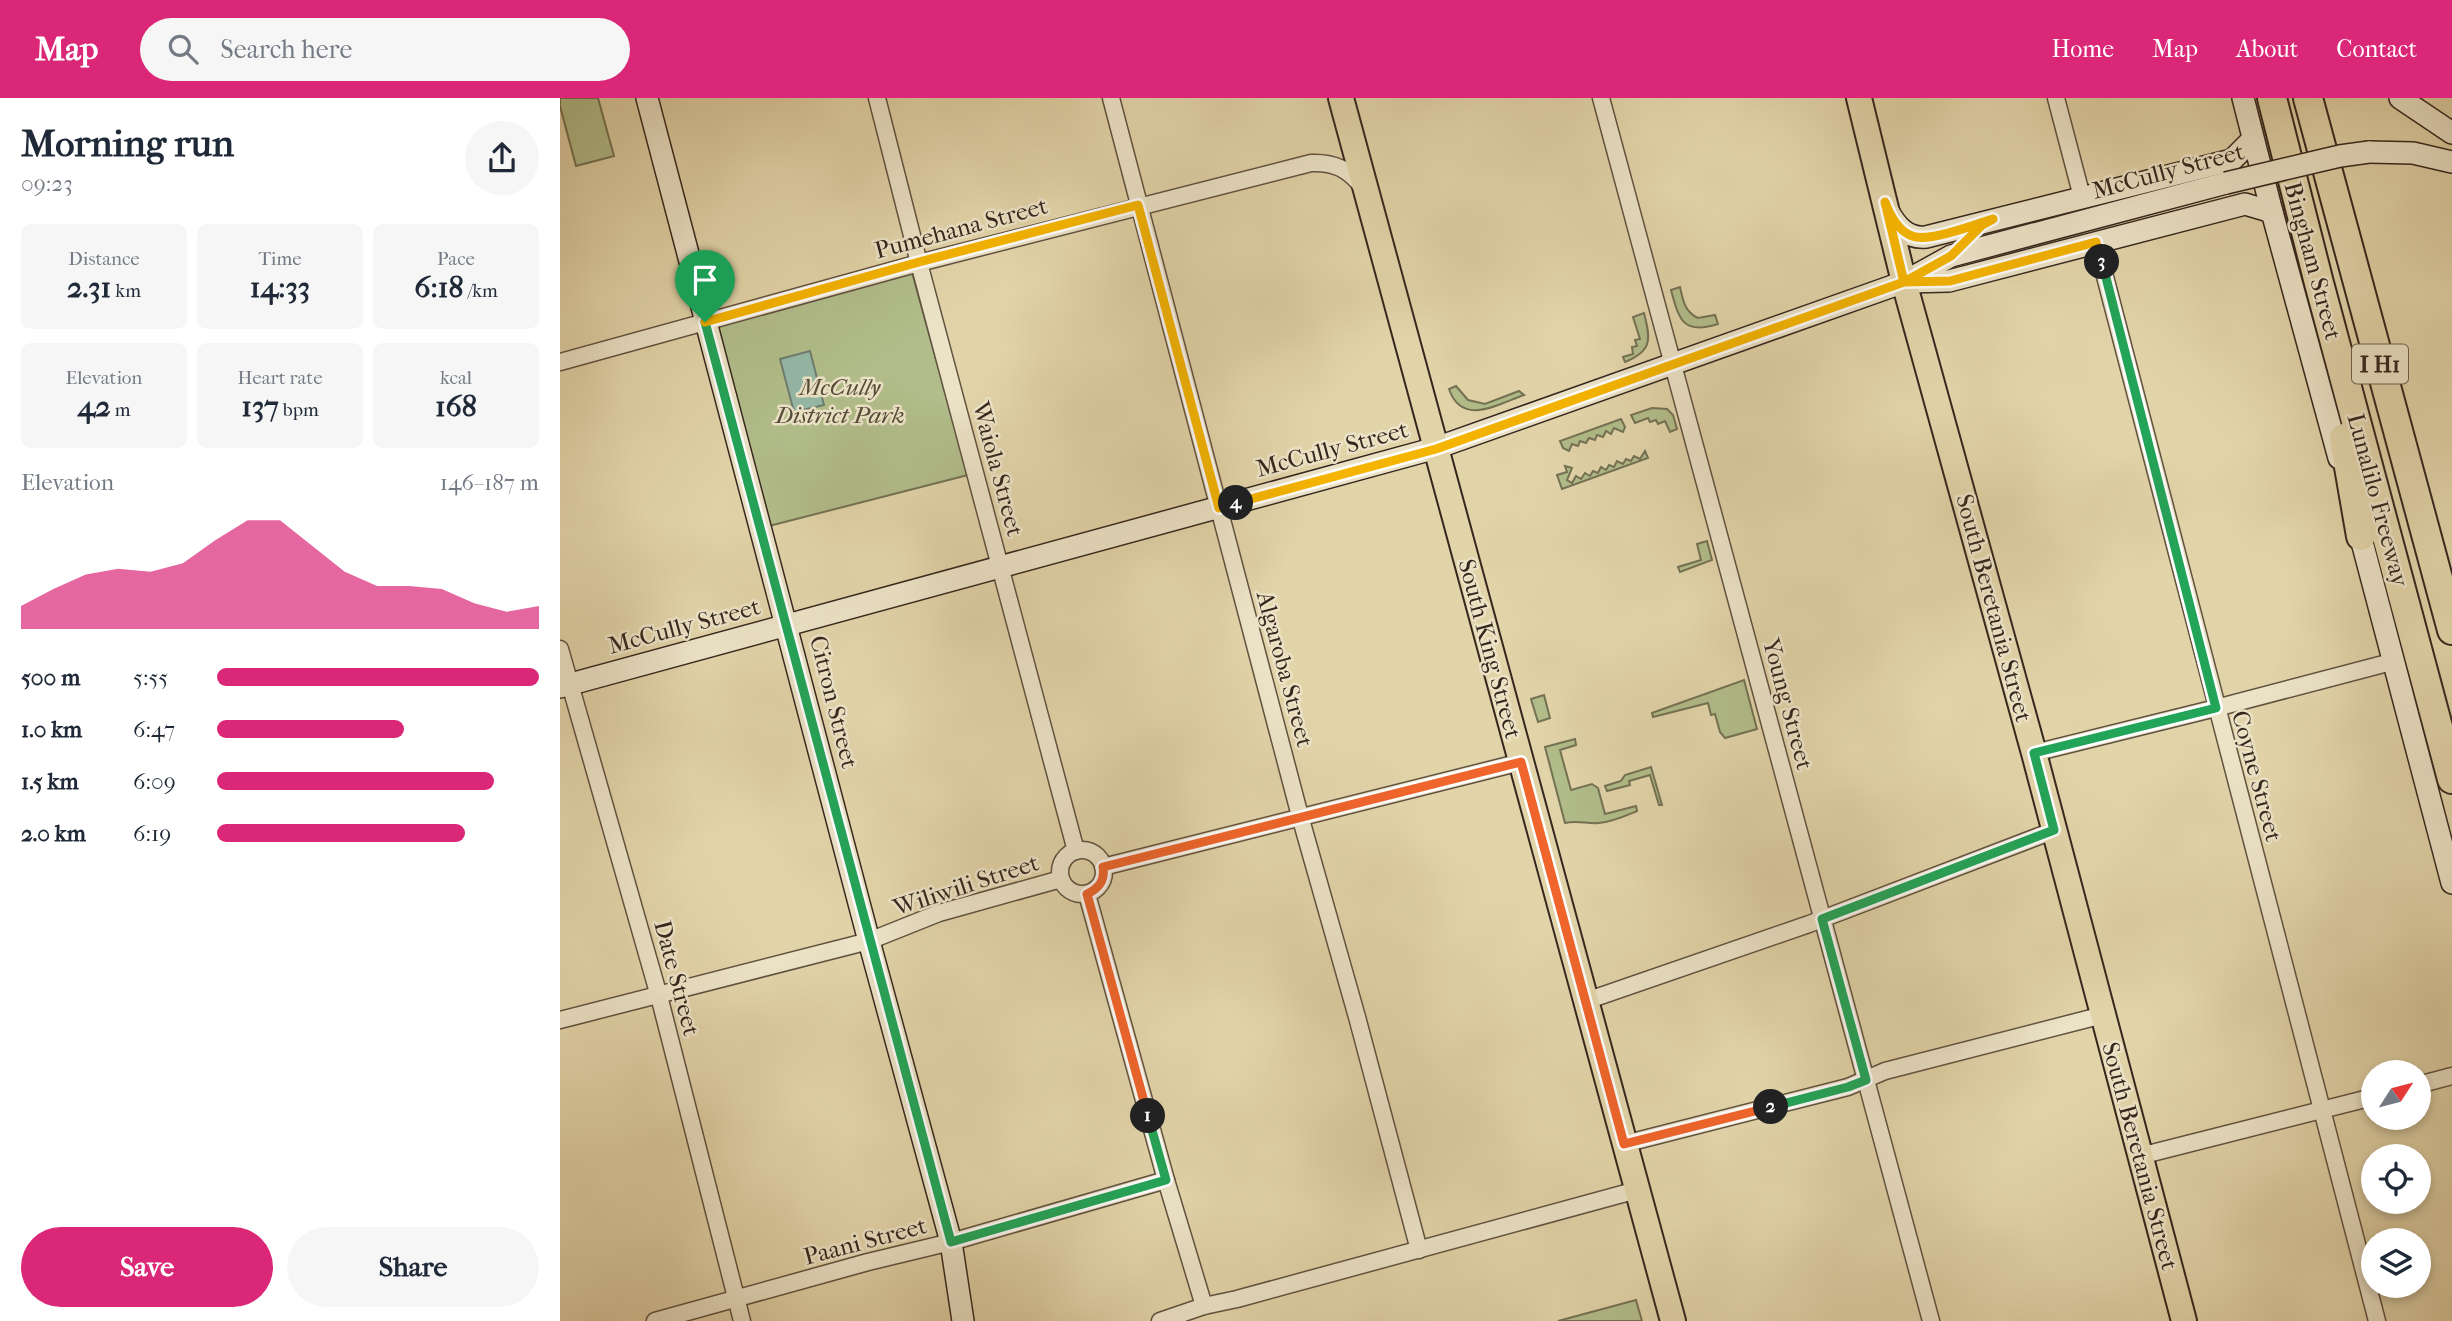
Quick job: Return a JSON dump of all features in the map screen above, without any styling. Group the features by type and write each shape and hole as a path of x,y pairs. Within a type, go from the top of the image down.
{"highway":[{"name":"Lunalilo Freeway","path":"2272,98 2452,779"},
{"name":"Lunalilo Freeway","path":"2308,98 2452,630"},
{"path":"2319,283 2361,536"}],"main road":[{"name":"South King Street","path":"1341,98 1672,1321"},
{"name":"South Beretania Street","path":"1859,98 1904,282 2034,753 2183,1321"}],"street":[{"name":"Citron Street","path":"646,98 951,1242 963,1321"},
{"name":"Waiola Street","path":"877,98 1076,851"},
{"name":"Algaroba Street","path":"1111,98 1300,816 1419,1250"},
{"name":"Young Street","path":"1601,98 1931,1321"},
{"path":"2056,98 2082,197"},
{"name":"Bingham Street","path":"2243,98 2452,883"},
{"path":"2400,98 2452,133"},
{"name":"McCully Street","path":"1885,202 1896,223 1906,233 1915,237 1943,233 2232,160 2253,139"},
{"name":"McCully Street","path":"565,686 1436,449 1904,282 1951,256 2226,183 2340,156 2369,152 2413,153 2452,162"},
{"path":"2232,160 2245,204 2272,212"},
{"name":"Pumehana Street","path":"560,362 919,262 1138,205 1318,163 1344,169 1356,178 1366,193"},
{"name":"McCully Street","path":"1904,282 1950,281 2245,204"},
{"path":"1951,256 1982,225 1993,219"},
{"name":"Coyne Street","path":"2096,242 2376,1321"},
{"name":"Date Street","path":"560,649 565,686 659,996 742,1321"},
{"path":"2034,753 2395,661"},
{"path":"1103,867 1521,762"},
{"path":"1586,1001 1822,919 2054,830"},
{"path":"1083,850 1096,855 1103,867 1099,886 1087,894 1068,890 1060,879 1059,872 1064,859 1076,851 1083,850"},
{"name":"Wiliwili Street","path":"560,1020 869,941 939,913 1060,879"},
{"path":"1087,894 1166,1180 1204,1306"},
{"path":"1624,1144 1848,1087 1885,1071 2103,1015"},
{"path":"2431,1082 2452,1076"},
{"path":"2140,1156 2361,1100"},
{"name":"Paani Street","path":"655,1321 951,1242 1166,1180"},
{"path":"1160,1321 1204,1306 1637,1190"}],"green space":[{"path":"560,98 598,98 614,156 576,166"},
{"name":"McCully District Park","path":"911,269 968,475 769,526 711,325"},
{"path":"1680,287 1690,313 1698,318 1715,315 1718,324 1697,328 1684,322 1671,290"},
{"path":"1644,313 1648,330 1647,344 1640,354 1625,362 1623,357 1633,354 1632,347 1637,346 1635,340 1640,339 1633,317"},
{"path":"1456,386 1468,400 1485,404 1519,391 1524,395 1482,410 1472,410 1455,401 1449,389"},
{"path":"1652,408 1667,409 1673,415 1677,429 1670,432 1665,421 1658,424 1656,420 1650,422 1648,418 1635,423 1631,415"},
{"path":"1621,419 1625,427 1623,432 1614,428 1611,434 1606,431 1603,437 1597,435 1595,440 1589,438 1586,443 1580,441 1578,446 1572,444 1569,451 1563,448 1560,441"},
{"path":"1645,451 1648,458 1562,489 1557,475 1567,472 1565,466 1572,468 1567,480 1572,483 1576,476 1581,479 1585,473 1590,476 1593,471 1598,473 1601,467 1606,470 1609,465 1614,467 1617,461 1623,464 1626,459 1631,461 1634,456 1640,459"},
{"path":"1707,541 1712,560 1680,572 1678,567 1701,560 1697,544"},
{"path":"1744,680 1757,729 1725,738 1720,732 1715,714 1711,715 1708,703 1653,717 1652,713"},
{"path":"1544,695 1550,718 1538,722 1531,699"},
{"path":"1575,739 1576,745 1560,750 1571,790 1592,784 1598,788 1605,814 1636,806 1637,811 1604,822 1565,823 1545,747"},
{"path":"1651,767 1662,805 1659,805 1650,775 1629,781 1630,785 1607,791 1605,786 1621,781 1625,775"},
{"path":"1636,1300 1642,1321 1558,1321"}],"shaded area":[{"path":"810,351 824,405 794,412 780,359"}],"route":[{"path":"705,322 919,262 1138,205 1219,508 1436,449 1904,282 1885,202 1888,212 1902,230 1915,237 1926,237 1993,219 1982,225 1951,256 1904,282 1950,281 2096,242 2216,708 2034,753 2054,830 1822,919 1866,1080 1848,1087 1624,1144 1521,762 1103,867 1104,874 1099,886 1087,894 1166,1180 1075,1204 951,1242 705,322"}]}
